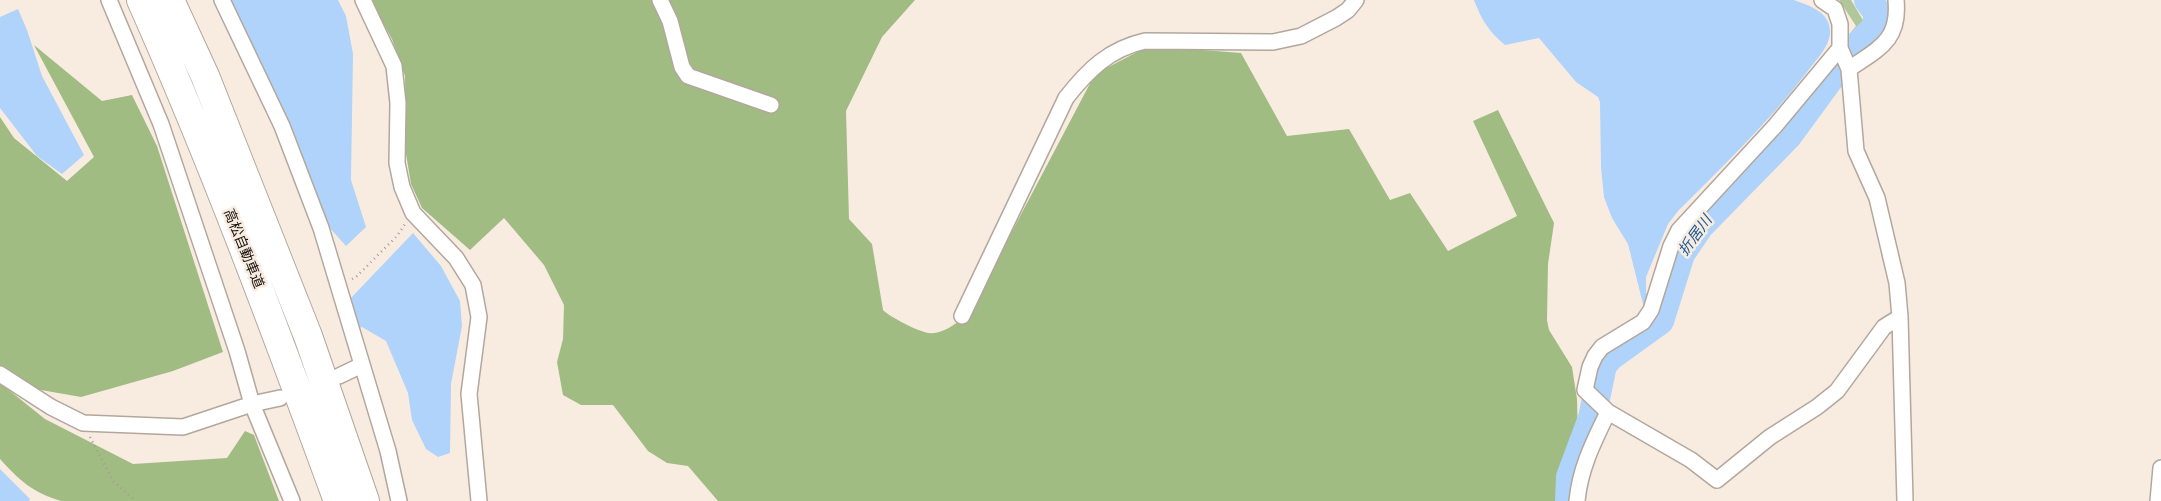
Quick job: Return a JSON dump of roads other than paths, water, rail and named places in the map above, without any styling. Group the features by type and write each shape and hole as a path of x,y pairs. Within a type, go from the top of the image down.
{"highway":[{"name":"高松自動車道","path":"140,0 179,86 280,342 338,501"},
{"name":"高松自動車道","path":"170,0 205,76 308,336 365,501"}],"street":[{"path":"109,0 161,124 237,351 252,404 292,501"},
{"path":"222,0 282,126 321,228 388,451 399,501"},
{"path":"363,0 394,66 398,103 397,164 402,187 413,213 456,258 473,285 479,317 469,394 478,501"},
{"path":"660,0 670,21 682,67 688,76 772,105"},
{"path":"962,316 1066,98 1085,74 1102,60 1131,44 1145,41 1273,42 1301,36 1336,18 1348,10 1356,0"},
{"path":"1822,0 1835,9 1838,16 1856,151 1877,198 1897,283 1900,317 1905,501"},
{"path":"1896,0 1895,22 1887,42 1845,59 1775,126 1679,230 1671,246 1651,310 1643,322 1602,347 1595,356 1585,390 1605,409 1692,460 1717,480 1770,437 1817,407 1837,391 1884,327 1900,317"},
{"path":"339,376 362,365"},
{"path":"0,374 51,407 83,422 183,427 252,404 280,398"},
{"path":"1577,501 1578,482 1605,409"},
{"path":"2158,501 2161,468"}],"water":[{"path":"231,0 338,0 346,16 353,54 351,180 366,227 346,246 329,227 288,121"},
{"path":"1474,0 1794,0 1813,8 1823,15 1827,20 1830,33 1827,44 1818,59 1792,91 1761,127 1678,211 1668,224 1646,277 1646,293 1650,296 1647,303 1643,304 1628,244 1612,218 1604,197 1601,167 1600,102 1598,97 1576,82 1539,38 1505,45 1486,25"},
{"path":"18,9 42,76 84,155 62,174 37,156 0,108 0,17"},
{"path":"413,233 441,266 460,301 462,326 451,384 450,453 438,457 426,449 412,420 408,393 386,341 362,327 357,329 349,300"},
{"path":"0,469 30,499 29,501 0,501"}],"waterway":[{"name":"折居川","path":"1569,501 1570,477 1592,418 1603,365 1610,357 1660,321 1681,254 1700,226 1788,136 1851,52 1877,26 1877,12 1868,0"}]}
